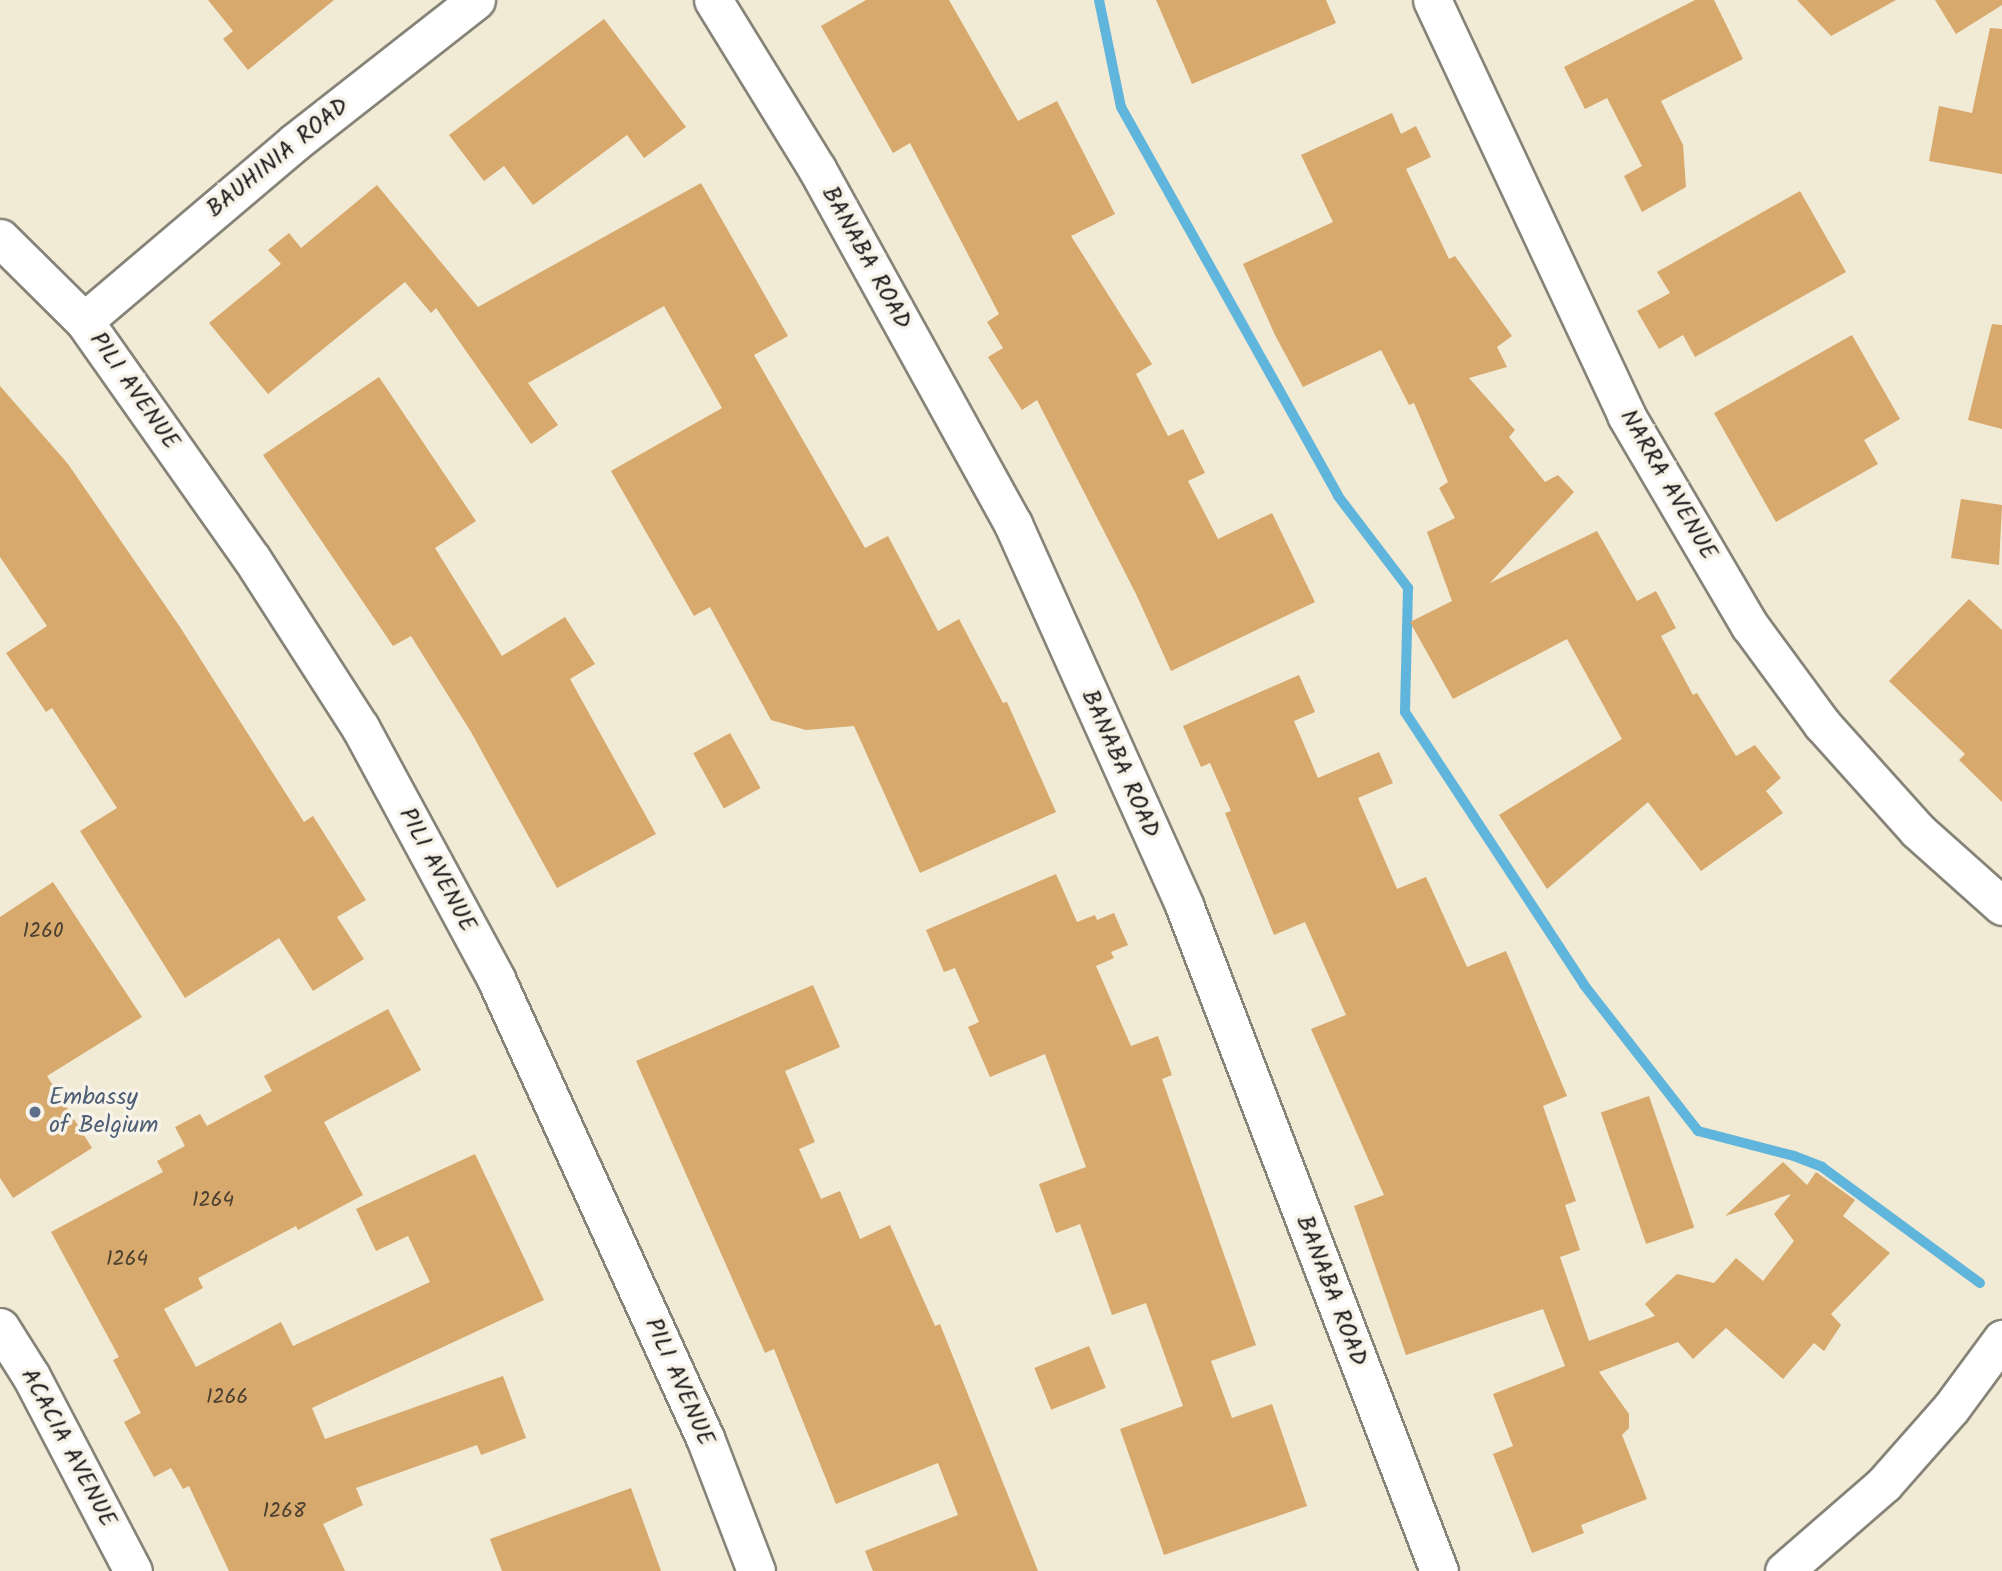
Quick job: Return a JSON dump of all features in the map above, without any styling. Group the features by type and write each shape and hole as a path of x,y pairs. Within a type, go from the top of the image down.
{"street":[{"name":"BAUHINIA ROAD","path":"84,321 295,142 476,0"},
{"name":"BANABA ROAD","path":"713,0 817,169 1013,524 1184,905 1439,1571"},
{"name":"NARRA AVENUE","path":"1432,0 1626,415 1750,626 1822,724 1900,810 2002,905"},
{"name":"PILI AVENUE","path":"0,238 84,321 252,559 360,727 496,978 705,1438 756,1571"},
{"name":"ACACIA AVENUE","path":"0,1327 31,1376 133,1571"},
{"path":"1784,1571 1884,1484 1951,1408 2002,1339"}],"building":[{"path":"208,0 334,0 248,70 223,39 233,31"},
{"path":"866,0 949,0 1018,121 1057,101 1115,214 1071,236 1152,364 1136,374 1168,436 1183,429 1205,473 1188,481 1218,539 1272,513 1315,602 1171,671 1136,594 1037,400 1022,410 988,357 1003,348 987,322 999,314 910,143 893,153 821,26"},
{"path":"1156,0 1326,0 1336,23 1192,84"},
{"path":"1695,0 1714,0 1743,59 1661,101 1683,145 1686,187 1642,212 1624,176 1642,166 1607,98 1585,109 1564,67"},
{"path":"1797,0 1896,0 1831,36"},
{"path":"1935,0 2002,0 2002,5 1956,34"},
{"path":"604,19 686,127 644,158 627,135 533,205 504,166 484,181 449,135"},
{"path":"1990,28 2002,29 2002,174 1929,161 1939,106 1972,113"},
{"path":"1392,113 1401,134 1416,126 1431,157 1406,169 1449,259 1455,256 1512,336 1497,347 1507,367 1469,378 1515,430 1509,437 1545,482 1558,475 1574,492 1490,583 1597,531 1637,601 1656,591 1676,628 1661,636 1693,695 1697,693 1736,756 1755,745 1781,778 1766,791 1783,813 1701,871 1648,802 1547,889 1499,815 1622,739 1567,639 1453,699 1410,622 1452,601 1427,532 1455,518 1439,488 1448,482 1414,403 1409,405 1381,350 1303,387 1275,335 1243,264 1333,222 1301,155"},
{"path":"701,183 788,336 754,355 865,548 888,536 938,631 959,619 1003,703 1007,702 1056,812 920,873 854,726 806,730 771,720 710,607 694,616 611,471 722,408 664,306 528,383 558,425 531,444 436,308 431,313 405,282 268,394 209,323 281,264 268,250 289,233 301,248 377,185 478,307"},
{"path":"1800,191 1846,272 1695,357 1683,335 1659,349 1637,311 1670,293 1657,272"},
{"path":"1992,324 2002,325 2002,429 1968,420"},
{"path":"1852,335 1900,419 1864,440 1878,464 1776,522 1714,413"},
{"path":"379,377 476,521 435,548 502,656 565,617 595,664 570,679 656,834 557,888 471,732 411,636 393,646 263,455"},
{"path":"0,386 68,464 180,627 304,822 313,816 366,900 337,917 364,959 313,991 279,938 185,998 80,831 117,808 52,708 46,712 6,653 47,626 0,557"},
{"path":"1961,499 2002,505 1999,565 1951,558"},
{"path":"1969,599 2002,630 2002,802 1959,760 1965,754 1889,681"},
{"path":"1299,675 1315,712 1294,721 1318,778 1379,752 1393,783 1358,798 1397,889 1426,877 1467,967 1506,951 1567,1096 1543,1106 1576,1201 1565,1205 1580,1250 1560,1257 1589,1341 1655,1316 1645,1304 1677,1274 1714,1283 1736,1258 1763,1281 1794,1241 1774,1214 1791,1194 1725,1216 1783,1162 1807,1185 1816,1172 1855,1200 1843,1216 1890,1253 1831,1314 1841,1325 1824,1351 1814,1343 1783,1379 1726,1328 1693,1359 1678,1342 1599,1372 1629,1414 1629,1428 1622,1435 1647,1499 1581,1525 1584,1533 1532,1553 1493,1454 1513,1446 1493,1394 1565,1366 1543,1309 1406,1355 1354,1206 1384,1195 1311,1029 1346,1015 1305,922 1274,935 1225,813 1231,811 1210,763 1201,767 1183,726"},
{"path":"730,733 761,788 724,808 693,753"},
{"path":"1056,874 1077,922 1095,915 1097,920 1114,913 1128,945 1111,952 1114,958 1096,966 1131,1046 1158,1036 1172,1075 1162,1079 1256,1345 1211,1361 1232,1418 1272,1404 1307,1506 1164,1555 1120,1429 1183,1406 1146,1303 1112,1315 1080,1224 1056,1233 1039,1184 1086,1167 1045,1054 990,1077 968,1027 979,1022 955,968 944,972 926,930"},
{"name":"Embassy of Belgium","path":"53,882 142,1017 47,1076 92,1148 13,1198 0,1178 0,917"},
{"path":"813,985 840,1047 785,1071 815,1142 799,1149 821,1199 840,1191 860,1239 890,1225 935,1326 940,1324 1038,1571 873,1571 865,1551 958,1515 938,1463 836,1504 774,1349 765,1353 636,1061"},
{"path":"388,1009 421,1070 324,1122 363,1195 298,1230 296,1226 198,1278 203,1288 164,1309 196,1367 281,1322 293,1346 430,1282 408,1236 376,1251 356,1209 475,1154 544,1300 312,1408 325,1439 503,1376 526,1438 481,1455 477,1445 356,1488 363,1505 323,1524 345,1571 229,1571 189,1486 183,1489 171,1468 154,1477 124,1422 141,1413 113,1360 119,1357 51,1232 163,1172 157,1161 185,1146 175,1127 200,1114 207,1126 272,1091 264,1076"},
{"path":"1649,1096 1694,1227 1646,1244 1601,1113"},
{"path":"1089,1346 1106,1388 1051,1410 1034,1368"},
{"path":"631,1488 661,1571 502,1571 490,1539"}],"waterway":[{"path":"1099,0 1121,107 1338,496 1408,588 1405,712 1584,985 1698,1131 1794,1156 1822,1167 1980,1283"}],"place":[{"name":"Embassy of Belgium","path":"35,1112"}]}
